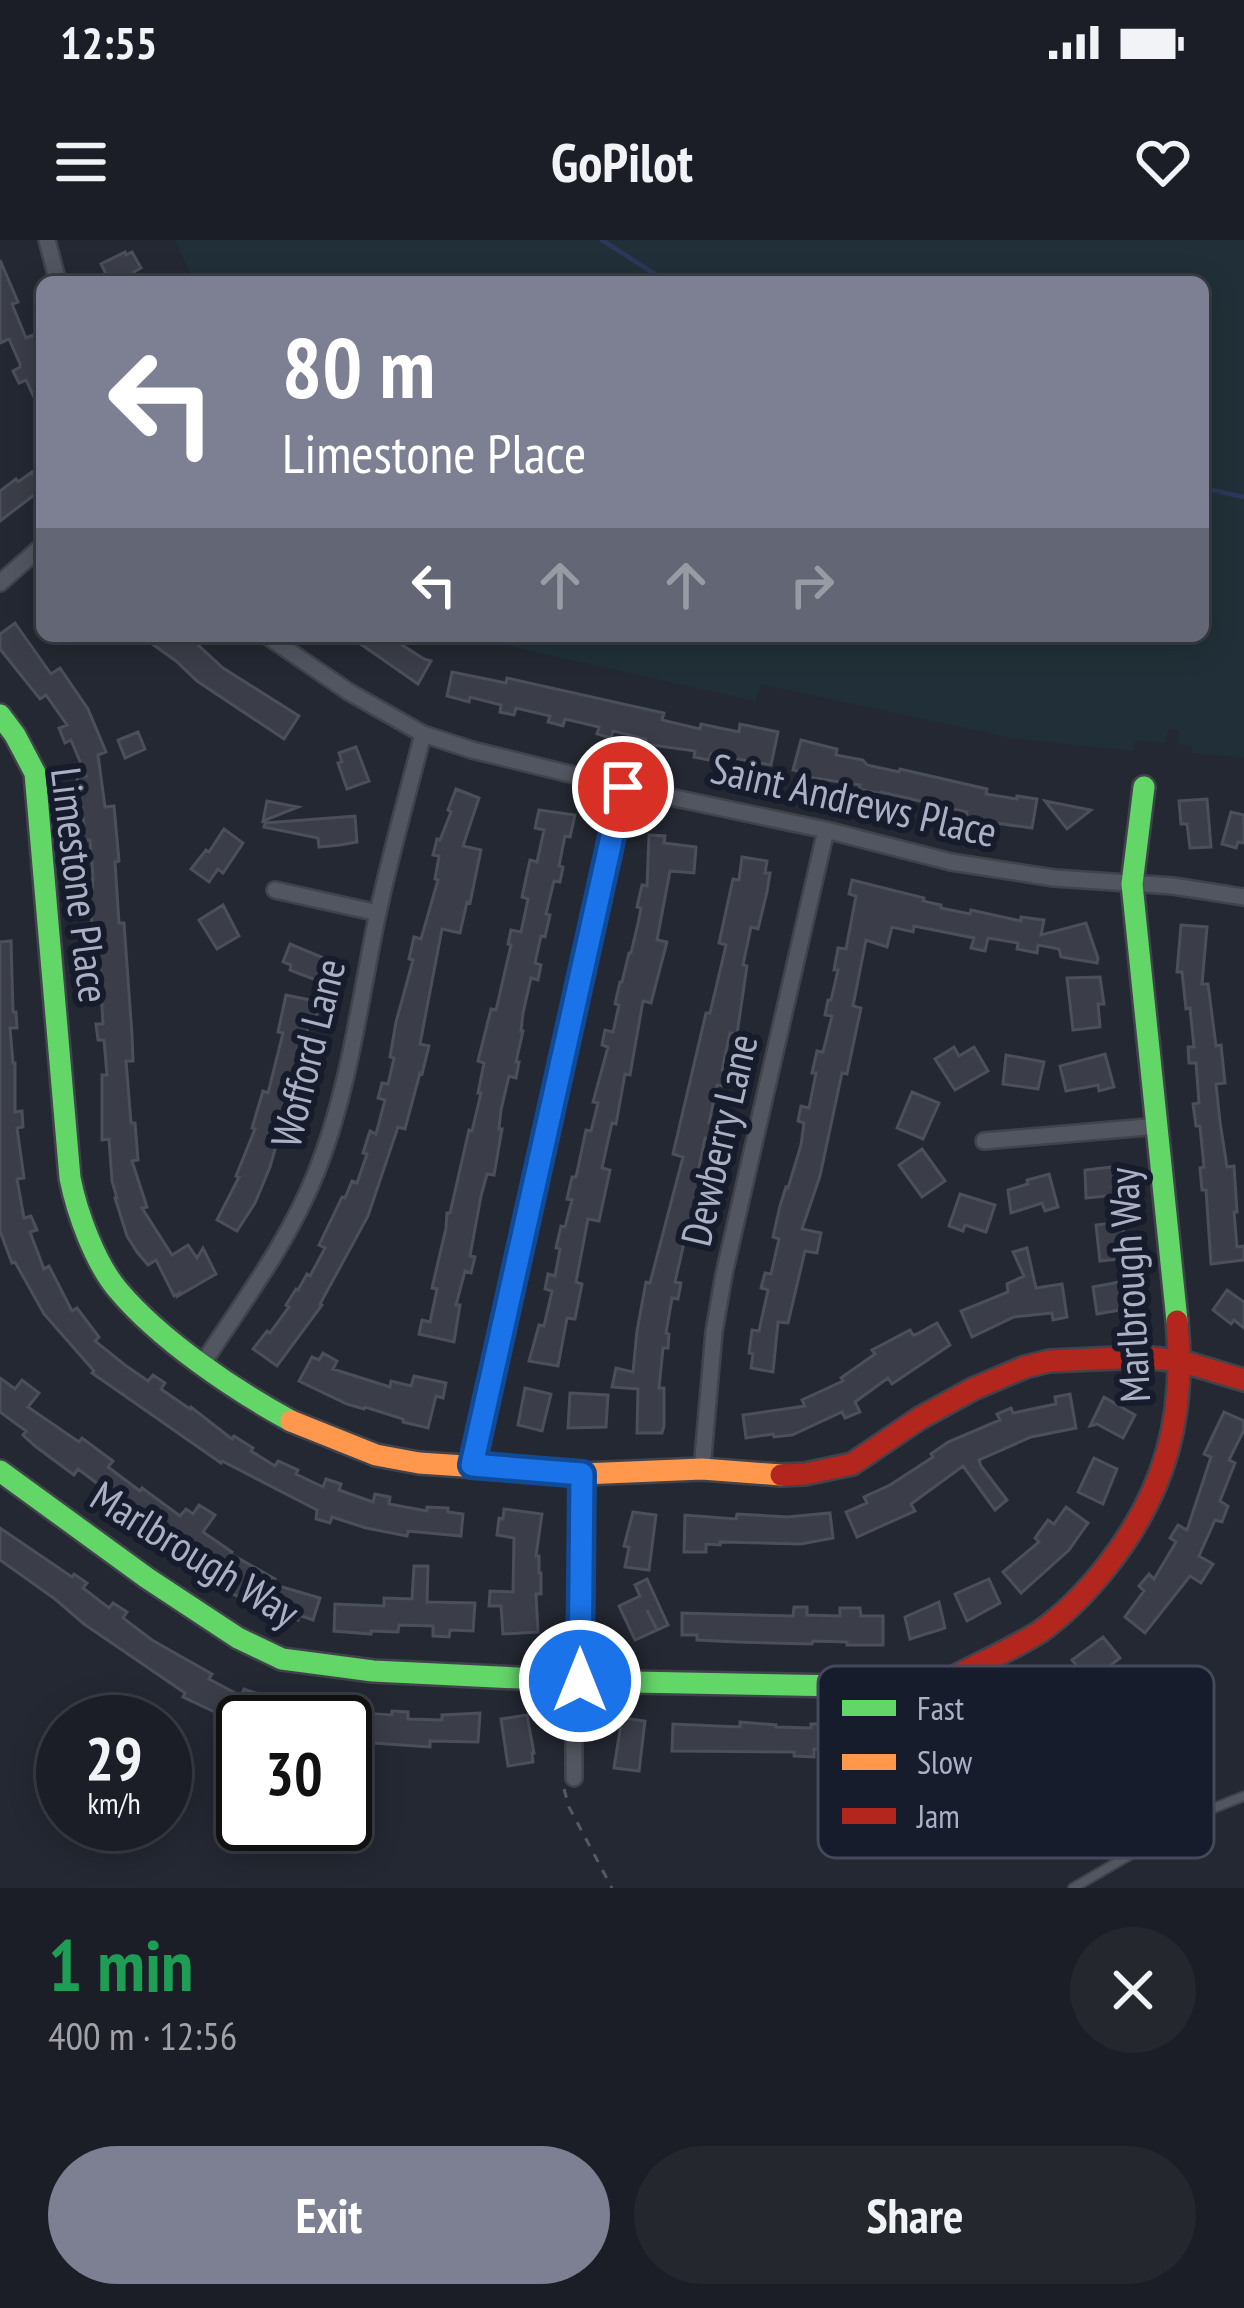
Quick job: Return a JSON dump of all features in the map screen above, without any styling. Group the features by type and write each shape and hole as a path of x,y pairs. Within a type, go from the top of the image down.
{"street":[{"path":"47,240 56,276"},
{"path":"0,583 36,551"},
{"name":"Saint Andrews Place","path":"276,642 349,692 423,734 472,750 951,862 1054,878 1244,896"},
{"name":"Limestone Place","path":"0,715 35,773 75,1203 116,1288 159,1331 258,1403 339,1443 419,1463 582,1474 702,1469 787,1476 836,1469 868,1455 934,1410 1025,1367 1078,1358 1141,1358 1181,1361 1244,1380"},
{"name":"Wofford Lane","path":"203,1363 262,1275 315,1176 330,1136 423,734"},
{"path":"472,1465 623,787"},
{"name":"Marlbrough Way","path":"975,1666 1040,1630 1071,1606 1147,1510 1171,1446 1181,1361 1132,884 1144,788"},
{"name":"Dewberry Lane","path":"702,1469 724,1274 826,830"},
{"path":"275,890 378,913"},
{"path":"984,1141 1160,1126"},
{"name":"Marlbrough Way","path":"0,1471 165,1590 249,1645 282,1659 373,1671 818,1686"},
{"path":"574,1778 582,1474"}],"lane":[{"path":"1214,1808 1244,1796"},
{"path":"1073,1888 1125,1858"}],"path":[{"path":"574,1778 562,1783 569,1807 612,1888"}],"shaded area":[{"path":"175,240 1244,240 1244,757 1191,753 1192,746 1178,744 1179,730 1169,728 1165,743 1135,740 1134,751 1012,738 761,684 755,701 492,642 1209,642 1209,276 191,276"}],"building":[{"path":"132,252 141,268 134,272 136,276 107,276 101,264"},
{"path":"0,260 18,302 12,304 26,338 33,335 36,342 36,402 26,380 19,383 13,371 20,364 9,339 0,343"},
{"path":"32,472 36,494 0,521 0,491"},
{"path":"15,623 51,674 60,668 88,709 106,752 98,755 105,807 114,806 119,861 115,862 119,923 124,923 133,1061 126,1061 138,1160 132,1161 147,1207 142,1208 172,1255 188,1245 197,1258 203,1248 216,1274 178,1296 156,1260 148,1265 137,1252 115,1198 109,1139 102,1140 102,1075 107,1075 104,1040 98,1040 96,1024 103,1024 101,990 94,990 93,974 100,974 98,940 91,940 90,840 83,841 77,777 86,776 71,740 65,743 59,728 67,725 46,695 40,699 0,649 0,634"},
{"path":"149,642 197,642 223,668 299,716 284,739 197,681"},
{"path":"358,642 397,642 431,661 418,684"},
{"path":"452,672 506,683 507,678 664,713 662,720 700,729 701,724 739,732 740,724 778,732 771,765 711,754 709,760 694,757 695,751 645,744 646,739 613,731 611,738 597,734 599,727 565,719 563,726 548,722 550,716 516,708 514,715 500,712 501,705 447,696"},
{"path":"138,732 145,749 125,758 118,740"},
{"path":"801,740 837,749 836,755 867,765 987,789 986,794 1037,799 1032,828 965,819 967,812 808,777 793,770"},
{"path":"356,747 369,781 347,789 339,753"},
{"path":"456,789 479,798 463,846 481,850 460,933 442,929 420,1044 429,1046 405,1129 398,1127 368,1216 322,1305 277,1366 253,1349 310,1276 342,1197 352,1181 357,1183 370,1131 376,1134 385,1100 378,1098 382,1083 388,1084 394,1058 390,1057 414,937 421,939 438,880 439,856 433,855"},
{"path":"1207,799 1211,847 1190,848 1179,801"},
{"path":"267,801 298,807 263,821"},
{"path":"1045,801 1091,810 1067,829"},
{"path":"539,810 575,815 570,837 565,836 559,866 563,867 560,882 554,881 545,937 541,936 535,963 541,965 538,980 531,978 516,1078 509,1076 501,1110 494,1175 487,1174 481,1196 470,1256 475,1257 471,1273 465,1271 456,1305 460,1305 454,1342 419,1334 422,1320 430,1322 447,1213 481,1093 484,1063 478,1061 491,1009 496,1010 511,930 521,932 530,860 537,862 544,830 535,828"},
{"path":"1231,812 1244,815 1244,843 1238,842 1236,848 1222,844"},
{"path":"355,816 357,842 340,845 319,847 318,838 264,827 265,823"},
{"path":"224,829 243,843 223,873 218,869 209,882 191,869"},
{"path":"649,835 665,836 664,843 696,847 694,873 670,871 657,940 667,942 651,1003 643,1001 630,1075 625,1074 616,1124 612,1123 602,1168 610,1170 599,1221 588,1219 576,1282 582,1284 575,1319 567,1318 558,1366 529,1361 539,1325 544,1326 552,1291 545,1289 548,1274 555,1276 560,1249 556,1248 572,1200 567,1199 572,1177 576,1177 586,1130 591,1131 598,1103 593,1102 608,1047 602,1045 605,1030 613,1032 642,885 647,886"},
{"path":"742,857 767,861 767,892 758,929 751,927 737,1034 730,1033 722,1070 727,1071 724,1086 717,1085 709,1123 715,1124 712,1139 705,1138 697,1177 704,1178 688,1229 694,1230 691,1245 684,1243 675,1282 681,1283 678,1299 672,1298 659,1388 664,1388 664,1426 662,1433 637,1433 638,1389 612,1387 616,1368 633,1372 646,1282 650,1283 683,1157 673,1154 726,945 719,943"},
{"path":"852,880 924,898 941,908 1021,921 1021,917 1044,920 1041,935 1086,923 1097,963 1061,957 1059,949 1038,945 1037,953 1017,949 1018,943 988,938 985,951 971,948 974,938 914,926 913,932 892,927 887,947 866,940 853,1006 861,1008 847,1074 842,1073 820,1176 802,1229 821,1233 817,1253 805,1251 788,1323 778,1322 773,1372 751,1368 752,1330 759,1331 768,1290 761,1288 765,1273 771,1274 780,1206 801,1145 801,1106 809,1108 817,1051 823,1052 832,1016 825,1015 838,970 834,970 838,948 846,949 856,896 849,894"},
{"path":"223,905 239,936 217,949 199,920"},
{"path":"1181,925 1207,927 1202,984 1208,984 1216,1046 1221,1045 1225,1083 1216,1084 1220,1122 1227,1167 1234,1166 1237,1247 1244,1246 1244,1260 1211,1264 1200,1126 1196,1126 1193,1104 1199,1103 1196,1063 1189,1063 1188,1047 1194,1047 1190,1008 1186,1009 1182,972 1177,972"},
{"path":"11,941 17,1028 10,1028 15,1112 22,1111 23,1127 17,1128 24,1178 17,1179 24,1218 31,1216 37,1230 30,1232 44,1269 49,1266 72,1311 77,1308 99,1337 95,1341 125,1365 148,1381 153,1375 165,1383 161,1389 275,1466 278,1461 323,1487 326,1479 341,1484 339,1490 373,1502 375,1494 390,1497 389,1504 427,1511 427,1507 448,1508 448,1512 463,1514 461,1536 408,1531 407,1536 332,1517 330,1523 316,1519 317,1510 221,1463 92,1373 44,1314 12,1263 0,1231 0,942"},
{"path":"290,944 324,958 316,980 290,970 291,965 283,962"},
{"path":"1100,977 1104,1004 1098,1004 1100,1027 1073,1030 1067,978"},
{"path":"286,995 320,1002 316,1017 310,1015 300,1071 296,1070 292,1116 285,1114 270,1167 237,1231 217,1220 239,1177 263,1091 268,1093 283,1033 278,1032"},
{"path":"954,1047 959,1056 974,1047 988,1071 955,1090 935,1059"},
{"path":"1105,1054 1114,1087 1066,1091 1060,1066"},
{"path":"1006,1055 1044,1062 1038,1089 1003,1084"},
{"path":"912,1092 939,1103 923,1139 897,1128"},
{"path":"922,1149 945,1181 922,1197 899,1165"},
{"path":"1121,1166 1125,1194 1086,1198 1085,1170"},
{"path":"1049,1174 1058,1207 1045,1211 1042,1203 1011,1213 1008,1190"},
{"path":"960,1194 995,1205 986,1232 949,1226"},
{"path":"1122,1222 1128,1258 1100,1261 1096,1225"},
{"path":"1027,1248 1036,1288 1062,1284 1067,1317 1053,1320 1052,1313 1014,1317 972,1337 961,1311 1008,1292 1007,1284 1024,1276 1013,1252"},
{"path":"1130,1280 1136,1314 1121,1316 1120,1310 1097,1314 1093,1287"},
{"path":"1227,1290 1244,1302 1244,1328 1213,1310"},
{"path":"937,1323 950,1345 892,1384 888,1378 855,1402 860,1412 845,1418 842,1412 792,1435 746,1438 743,1415 805,1406 802,1400 843,1381 875,1354 872,1350 910,1330 917,1334"},
{"path":"323,1353 337,1361 333,1369 390,1387 391,1381 411,1386 414,1376 446,1383 443,1398 436,1396 428,1428 347,1404 299,1381 312,1357 319,1360"},
{"path":"0,1378 15,1389 22,1380 39,1393 28,1407 113,1461 108,1467 140,1491 142,1488 180,1516 186,1509 193,1514 199,1505 215,1515 203,1532 275,1579 272,1584 320,1598 313,1620 276,1613 242,1591 239,1597 225,1590 229,1584 197,1561 193,1567 158,1533 135,1516 132,1520 103,1496 106,1490 78,1469 74,1475 35,1446 23,1435 26,1431 0,1412"},
{"path":"525,1388 551,1394 542,1431 518,1425"},
{"path":"570,1393 608,1395 606,1427 568,1428"},
{"path":"1070,1394 1076,1428 1031,1437 979,1460 1007,1500 995,1510 963,1466 911,1504 915,1511 857,1537 846,1512 867,1503 864,1497 933,1457 948,1442 1000,1420 997,1414 1056,1404 1055,1397"},
{"path":"1104,1397 1135,1415 1123,1438 1097,1424 1090,1426"},
{"path":"1224,1412 1244,1421 1244,1430 1229,1460 1235,1463 1220,1501 1228,1506 1222,1522 1215,1520 1199,1556 1213,1564 1201,1583 1190,1576 1145,1633 1125,1617 1144,1591 1139,1586 1149,1574 1154,1579 1176,1542 1170,1538 1178,1525 1187,1530 1211,1457 1204,1454"},
{"path":"1094,1458 1117,1469 1103,1504 1078,1492"},
{"path":"1066,1507 1088,1523 1069,1550 1021,1593 1003,1572 1039,1542 1035,1538 1048,1520 1054,1524"},
{"path":"504,1509 542,1514 536,1556 541,1573 541,1594 536,1594 538,1632 503,1634 501,1606 489,1606 490,1591 513,1592 514,1538 497,1535"},
{"path":"633,1512 656,1515 649,1570 625,1567 629,1547 624,1546"},
{"path":"830,1513 833,1538 801,1544 720,1542 706,1544 706,1552 684,1552 685,1515 736,1519 737,1514"},
{"path":"0,1528 87,1583 83,1588 109,1608 113,1603 127,1612 123,1618 152,1640 239,1695 216,1695 216,1713 192,1701 192,1695 184,1695 0,1560"},
{"path":"414,1566 428,1566 427,1602 475,1603 473,1631 450,1630 449,1637 433,1636 433,1626 399,1625 398,1632 334,1631 335,1604 384,1606 384,1598 412,1599"},
{"path":"647,1579 668,1625 635,1640 619,1606 640,1596 635,1585"},
{"path":"989,1579 1000,1603 967,1621 955,1594"},
{"path":"939,1602 945,1628 910,1639 905,1617"},
{"path":"794,1607 807,1607 807,1615 840,1616 840,1608 860,1608 861,1616 883,1616 883,1645 737,1642 682,1635 682,1613 793,1616"},
{"path":"1103,1637 1120,1658 1110,1666 1077,1666 1072,1660"},
{"path":"392,1711 408,1712 408,1719 442,1720 442,1715 480,1713 478,1742 430,1741 430,1747 372,1743 372,1714 392,1715"},
{"path":"527,1715 533,1762 508,1766 501,1719"},
{"path":"622,1718 645,1721 639,1771 614,1768"},
{"path":"740,1722 811,1728 818,1724 818,1749 814,1749 814,1757 794,1756 794,1752 672,1751 673,1724 740,1727"}],"waterway":[{"path":"602,240 658,276"},
{"path":"1209,489 1244,497"}],"traffic: fast":[{"path":"0,715 35,773 70,1178 88,1237 110,1279 135,1309 222,1379 291,1421"},
{"path":"1144,787 1132,884 1177,1321"},
{"path":"0,1471 147,1578 238,1638 282,1659 373,1671 818,1686"}],"traffic: slow":[{"path":"291,1421 376,1455 419,1463 582,1474 702,1469 781,1475"}],"traffic: jam":[{"path":"976,1666 1041,1631 1068,1609 1107,1566 1144,1509 1168,1451 1174,1420 1177,1321"},
{"path":"781,1475 852,1464 973,1389 1049,1361 1141,1357 1181,1361 1244,1380"}],"route":[{"path":"580,1681 582,1474 472,1465 623,787"}]}
